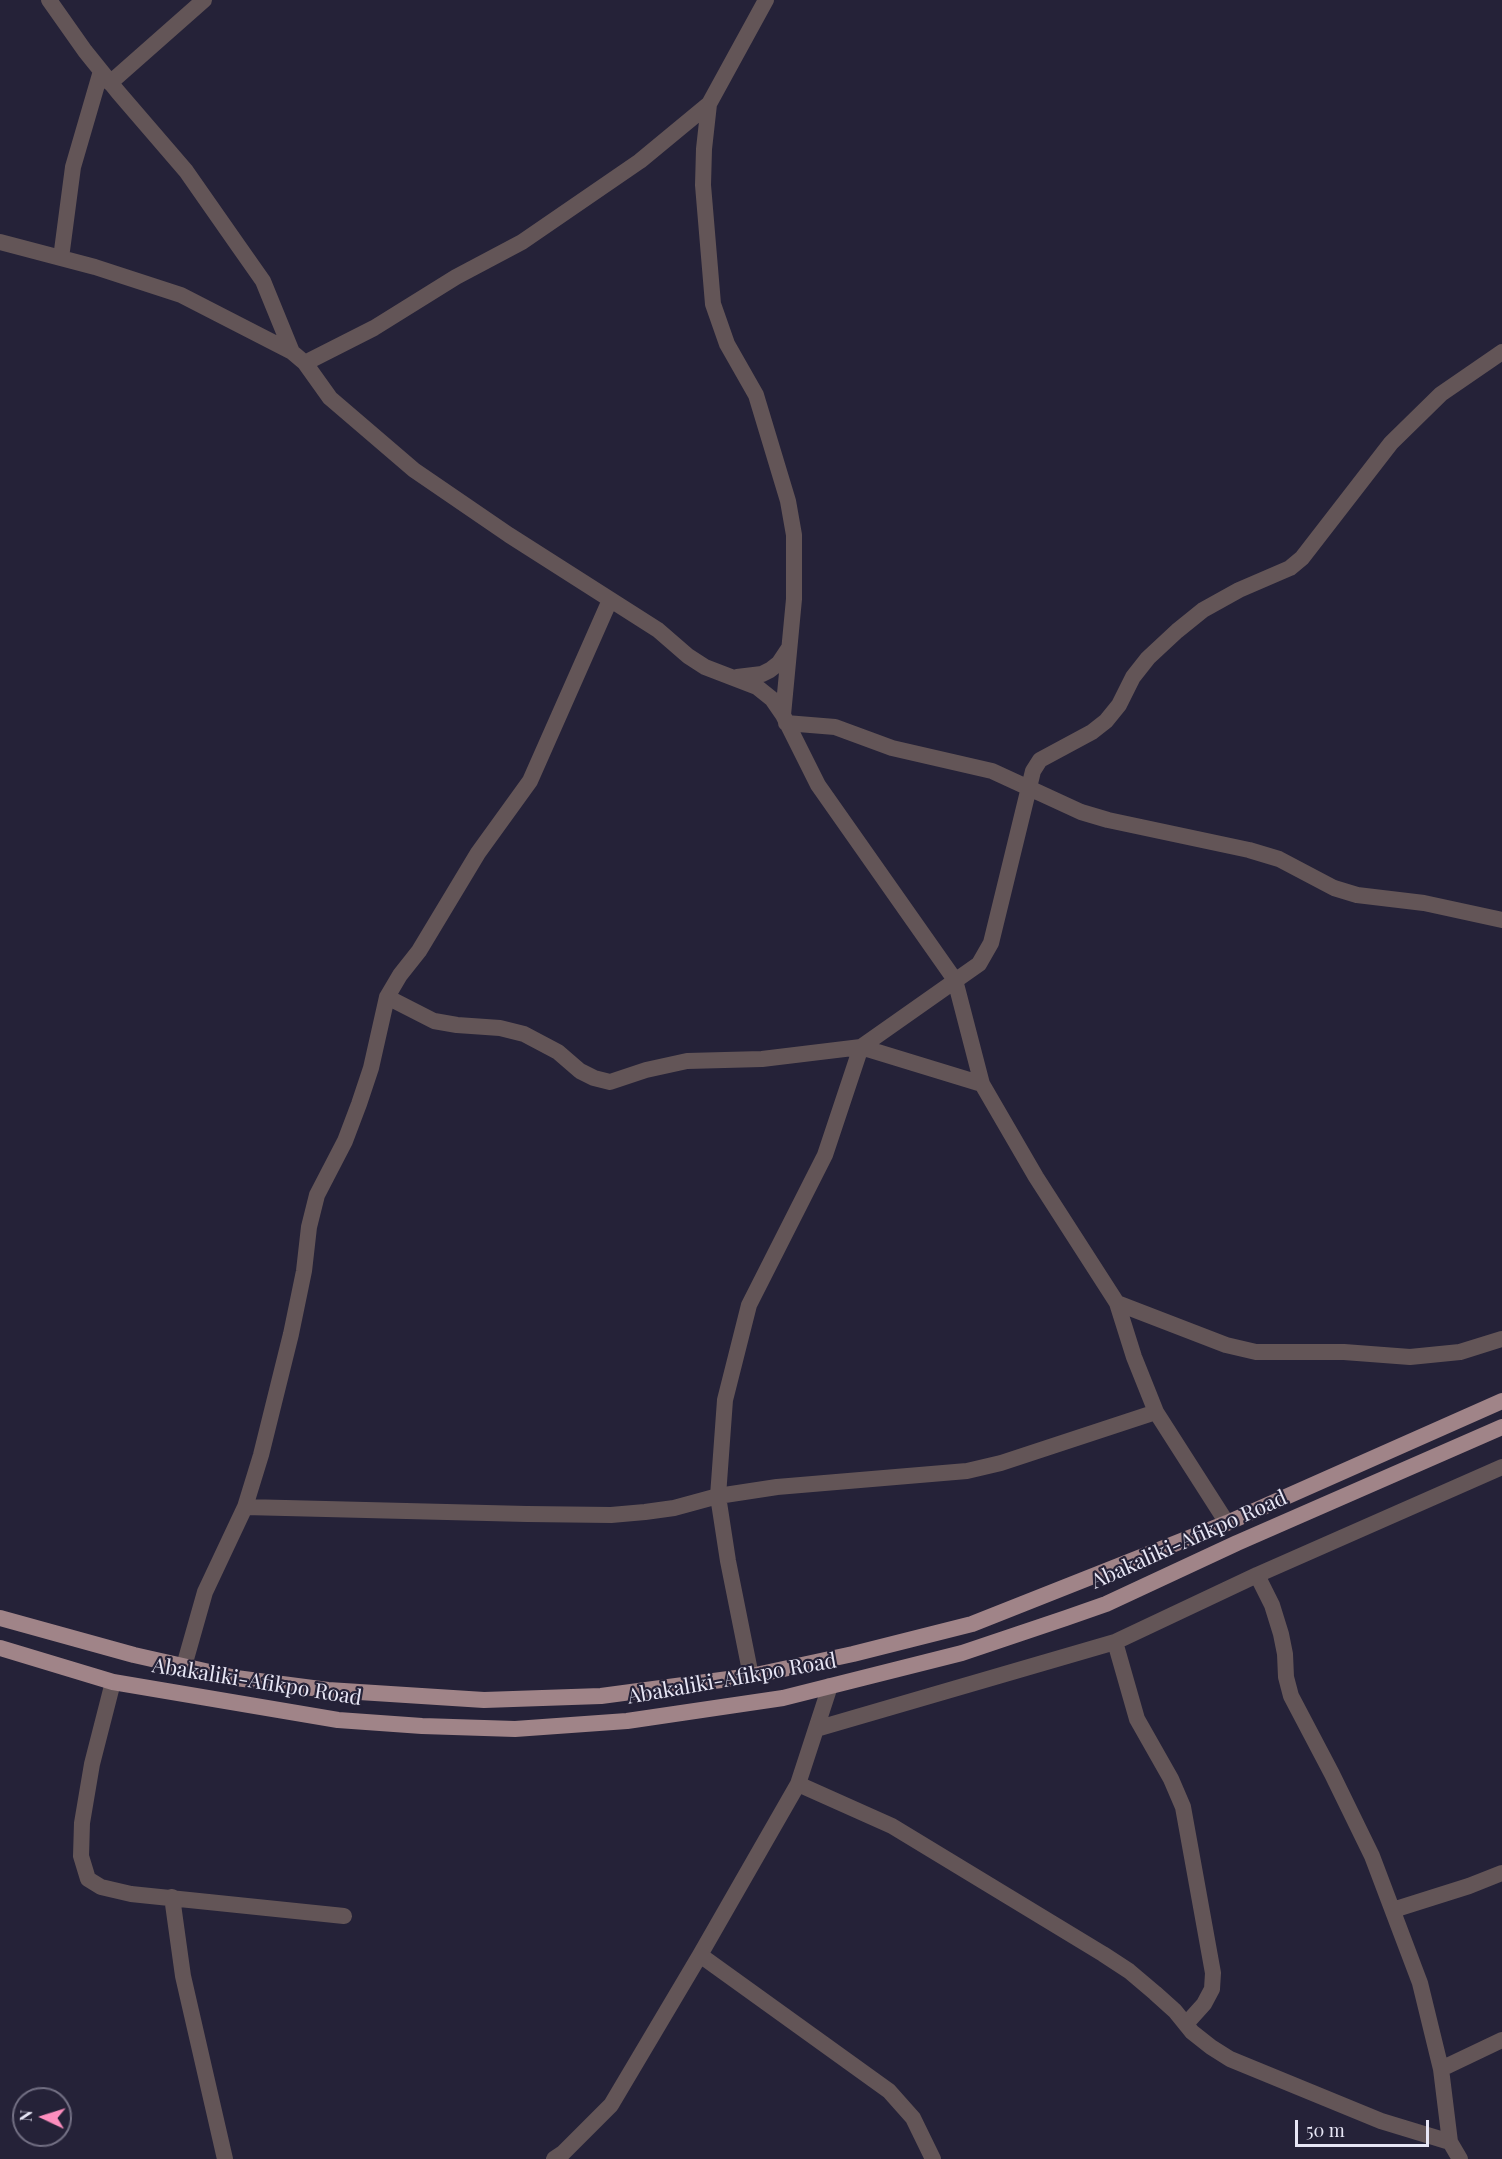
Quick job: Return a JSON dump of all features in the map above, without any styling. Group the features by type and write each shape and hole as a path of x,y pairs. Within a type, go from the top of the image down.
{"main road":[{"path":"0,1618 134,1655 236,1678 328,1690 484,1700 601,1696 751,1677 972,1624 1227,1523 1502,1401"},
{"name":"Abakaliki-Afikpo Road","path":"0,1648 113,1682 338,1720 515,1729 627,1721 783,1698 962,1653 1106,1604 1237,1543 1502,1427"}],"street":[{"path":"49,0 106,77 186,171 263,281 292,351"},
{"path":"61,258 73,166 106,77 204,0"},
{"path":"305,363 374,328 456,277 531,236 640,161 709,104 766,0"},
{"path":"709,104 703,185 713,304 727,344 756,395 788,501 794,536 791,645 784,719"},
{"path":"0,242 149,283 181,295 292,351 305,363 330,398 414,470 459,502 658,630 688,656 705,666 757,687 772,699 818,785 956,980 982,1084 1036,1177 1117,1303 1134,1357 1156,1412 1227,1523"},
{"path":"751,1677 728,1561 718,1496 725,1400 749,1305 825,1155 861,1047 979,964 991,943 1033,771 1040,760 1092,732 1106,721 1119,705 1134,676 1148,658 1203,610 1239,590 1290,568 1302,558 1391,443 1441,394 1502,352"},
{"path":"184,1666 206,1592 245,1507 261,1455 291,1334 304,1271 309,1227 317,1195 345,1141 360,1104 371,1068 387,997 400,975 419,951 478,853 530,781 610,600"},
{"path":"736,678 762,674 770,670 779,663 791,645"},
{"path":"784,719 836,727 892,748 992,771 1082,812 1108,820 1228,844 1279,859 1334,888 1357,896 1424,903 1502,920"},
{"path":"387,997 434,1021 500,1028 524,1034 558,1052 580,1071 610,1082 687,1060 762,1059 861,1047 982,1084"},
{"path":"1117,1303 1226,1345 1256,1353 1344,1352 1410,1357 1460,1352 1502,1339"},
{"path":"245,1507 611,1515 674,1508 718,1496 777,1487 967,1471 1001,1463 1156,1412"},
{"path":"816,1729 1115,1642 1257,1575 1502,1467"},
{"path":"1257,1575 1272,1605 1281,1634 1286,1677 1291,1696 1367,1846 1420,1983 1441,2069 1450,2142 1460,2159"},
{"path":"1115,1642 1137,1719 1171,1779 1183,1807 1213,1973 1212,1989 1204,2004 1186,2024"},
{"path":"113,1682 92,1764 82,1823 81,1856 88,1879 101,1887 131,1894 344,1916"},
{"path":"554,2159 563,2153 610,2105 700,1955 798,1784 830,1686"},
{"path":"798,1784 892,1826 1103,1954 1129,1971 1155,1993 1210,2047 1250,2067 1381,2121 1450,2142"},
{"path":"1393,1910 1502,1873"},
{"path":"172,1897 183,1976 225,2159"},
{"path":"700,1955 889,2091 913,2118 933,2159"},
{"path":"1441,2069 1502,2040"}]}
